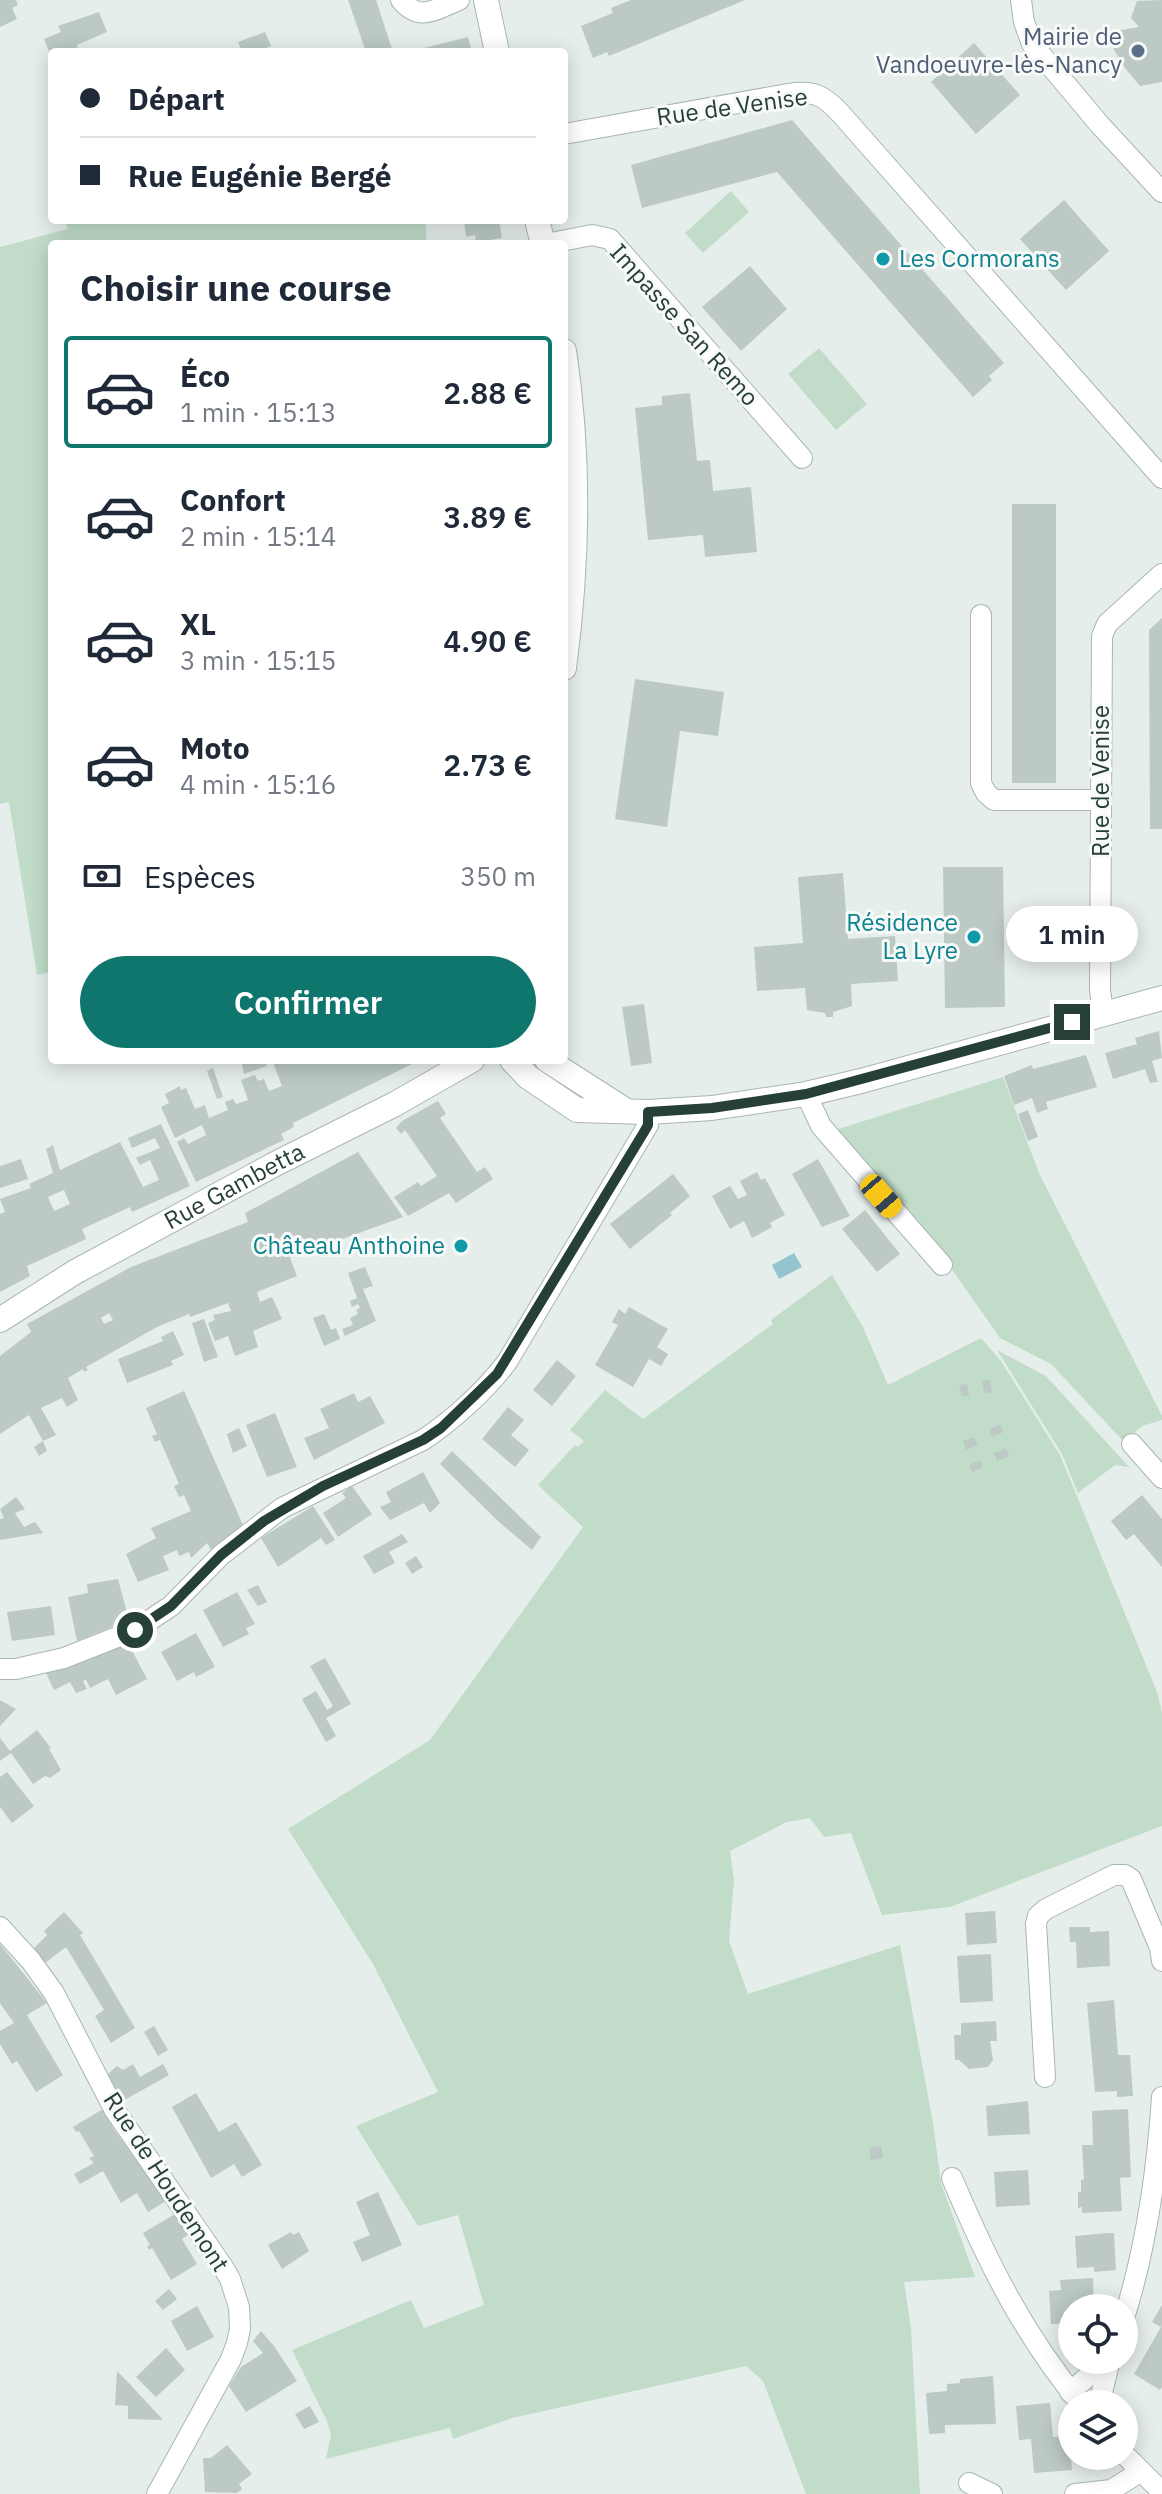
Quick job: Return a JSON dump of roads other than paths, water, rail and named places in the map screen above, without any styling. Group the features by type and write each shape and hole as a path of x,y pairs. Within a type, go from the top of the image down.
{"street":[{"path":"401,0 413,12 424,14 459,0"},
{"path":"486,0 496,48"},
{"path":"1021,0 1024,22 1032,44 1162,192"},
{"name":"Rue de Venise","path":"568,133 806,91 817,93 827,99 1162,478"},
{"name":"Impasse San Remo","path":"565,240 592,235 610,239 802,458"},
{"path":"568,384 575,517 568,629"},
{"name":"Rue de Venise","path":"1103,1013 1100,990 1104,630 1162,574"},
{"path":"981,615 981,783 986,793 994,800 1101,800"},
{"path":"516,1064 528,1077 577,1110 638,1112 712,1108 806,1094 1162,998"},
{"name":"Rue Gambetta","path":"0,1320 75,1272 465,1064"},
{"path":"1,1670 64,1658 147,1623 171,1606 221,1555 282,1508 423,1440 441,1428 497,1374 648,1125 638,1112 554,1064"},
{"path":"806,1094 821,1126 942,1265"},
{"path":"1132,1444 1162,1478"},
{"path":"1045,2077 1038,1916 1114,1875 1125,1875 1131,1879 1160,1948 1162,1961"},
{"name":"Rue de Houdemont","path":"0,1927 31,1961 54,1993 114,2109 223,2267 236,2294 240,2329 231,2359 157,2494"},
{"path":"1131,2294 1152,2207 1162,2097"},
{"path":"952,2178 1010,2304 1044,2358 1070,2390"},
{"path":"1083,2390 1097,2374"},
{"path":"1138,2470 1162,2492"},
{"path":"1075,2494 1111,2490 1140,2472"},
{"path":"969,2483 992,2494"}],"water":[{"path":"794,1253 802,1267 779,1279 772,1265"}],"place":[{"name":"Mairie de Vandoeuvre-lès-Nancy","path":"1138,51"},
{"name":"Les Cormorans","path":"883,259"},
{"name":"Résidence La Lyre","path":"974,937"},
{"name":"Château Anthoine","path":"461,1246"}]}
